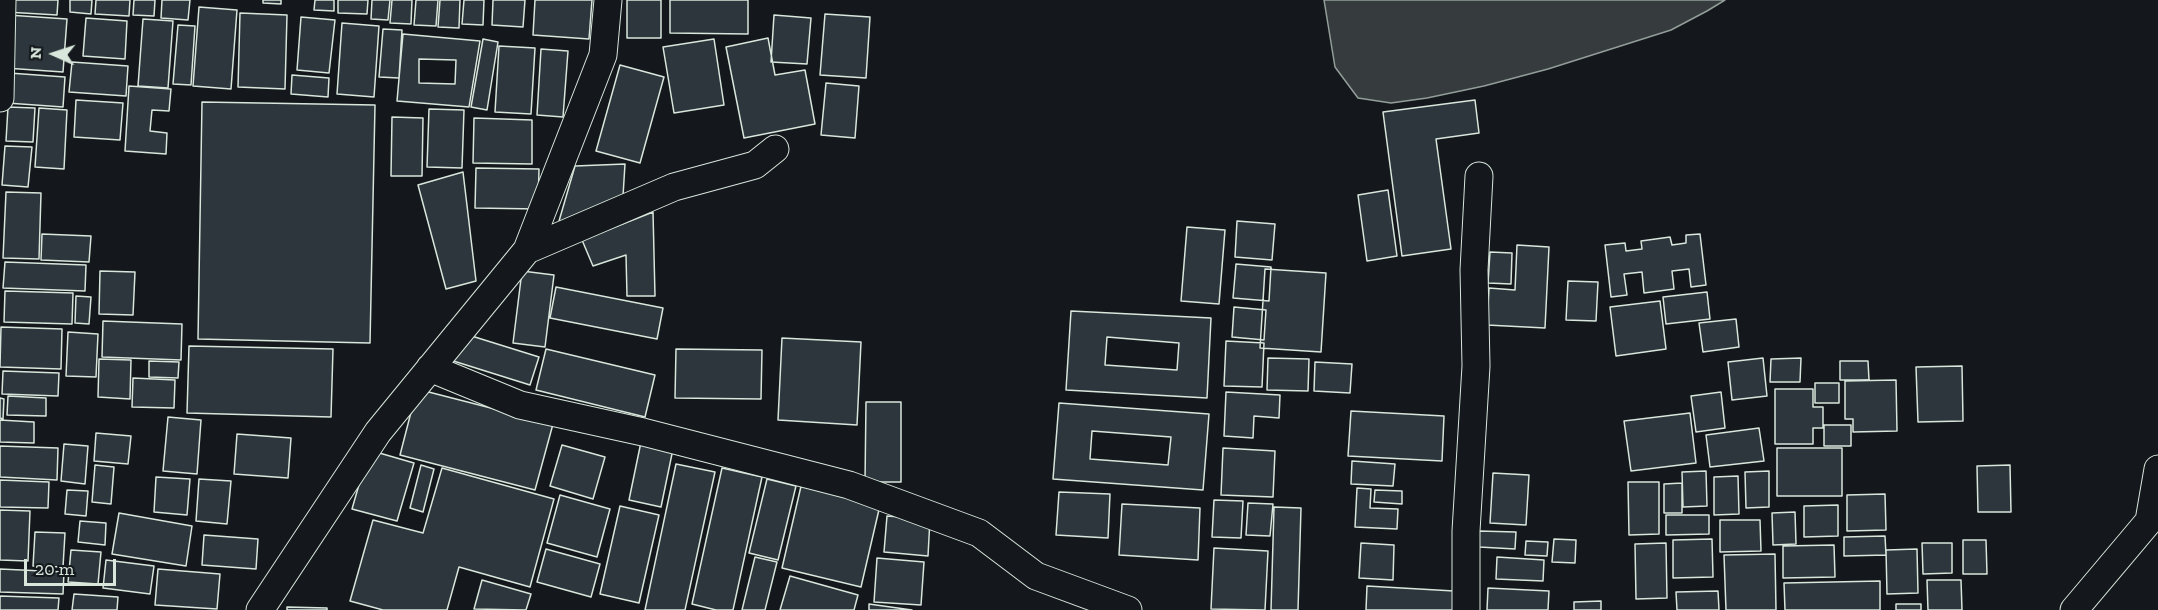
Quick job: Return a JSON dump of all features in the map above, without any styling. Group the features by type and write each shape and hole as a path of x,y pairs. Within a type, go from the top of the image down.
{"street":[{"path":"0,98 2,0"},
{"path":"260,610 378,432 527,250 603,55 608,0"},
{"path":"527,250 674,187 755,165 775,149"},
{"path":"1466,610 1466,531 1476,366 1474,270 1479,176"},
{"path":"430,368 520,405 643,432 849,485 979,533 1036,576 1128,610"},
{"path":"2074,610 2149,521 2158,469"}],"shaded area":[{"path":"1324,0 1725,0 1671,30 1548,69 1484,86 1391,103 1358,98 1335,67"}],"building":[{"path":"6,0 58,0 57,15 6,12"},
{"path":"70,0 92,0 91,14 70,12"},
{"path":"96,0 130,0 129,16 95,14"},
{"path":"134,0 155,0 154,16 133,15"},
{"path":"162,0 190,0 188,20 161,18"},
{"path":"263,0 281,0 281,4 263,3"},
{"path":"315,0 334,0 334,11 314,10"},
{"path":"338,0 368,0 367,14 338,13"},
{"path":"372,0 390,0 388,20 371,19"},
{"path":"392,0 412,0 411,24 390,23"},
{"path":"416,0 438,0 436,26 414,25"},
{"path":"440,0 460,0 459,28 438,27"},
{"path":"464,0 484,0 483,25 462,24"},
{"path":"493,0 525,0 523,27 492,25"},
{"path":"535,0 592,0 589,39 533,35"},
{"path":"627,0 661,0 661,38 627,38"},
{"path":"670,0 748,0 748,34 670,33"},
{"path":"199,7 237,10 231,89 193,86"},
{"path":"240,13 287,15 285,89 238,87"},
{"path":"825,14 870,17 866,78 820,75"},
{"path":"8,15 67,19 63,72 5,68"},
{"path":"774,15 811,18 807,64 771,62"},
{"path":"301,17 335,20 329,73 297,70"},
{"path":"86,18 127,21 125,59 83,56"},
{"path":"143,19 173,21 168,88 138,86"},
{"path":"342,23 379,26 374,97 337,94"},
{"path":"178,25 195,26 191,85 173,84"},
{"path":"383,29 402,30 399,78 379,77"},
{"path":"403,34 480,41 469,107 397,101","holes":["419,59 456,60 455,84 419,83"]},
{"path":"768,38 775,75 805,70 815,124 744,138 726,47"},
{"path":"483,39 498,42 487,110 471,107"},
{"path":"714,39 724,105 674,113 663,47"},
{"path":"499,46 535,48 531,114 495,112"},
{"path":"541,49 568,51 563,117 537,115"},
{"path":"72,62 128,66 126,96 69,92"},
{"path":"620,65 664,77 640,163 596,151"},
{"path":"9,73 65,77 63,107 7,103"},
{"path":"292,75 329,78 328,97 291,94"},
{"path":"826,83 859,86 855,138 821,135"},
{"path":"129,86 171,89 169,111 152,110 150,131 167,133 166,154 125,151"},
{"path":"76,100 123,103 120,140 74,137"},
{"path":"1475,100 1479,133 1436,139 1451,249 1402,256 1383,112"},
{"path":"202,102 375,105 370,343 198,339"},
{"path":"8,107 35,108 33,142 6,141"},
{"path":"39,108 67,110 64,169 35,167"},
{"path":"429,109 464,110 462,168 427,167"},
{"path":"392,117 423,118 422,176 391,176"},
{"path":"474,118 532,120 532,164 473,163"},
{"path":"5,146 32,147 28,187 2,185"},
{"path":"625,164 623,196 557,228 575,166"},
{"path":"476,168 539,169 538,209 475,208"},
{"path":"463,172 476,281 446,289 418,185"},
{"path":"1388,190 1397,256 1367,261 1358,195"},
{"path":"6,192 41,193 39,259 3,258"},
{"path":"653,212 655,296 627,296 626,255 593,266 582,240"},
{"path":"1237,221 1275,224 1272,260 1235,257"},
{"path":"1187,227 1225,230 1219,304 1181,301"},
{"path":"42,234 91,236 89,262 41,260"},
{"path":"1700,234 1706,285 1691,287 1689,269 1672,271 1674,289 1644,293 1642,272 1624,274 1627,295 1611,297 1605,245 1625,243 1626,251 1642,249 1641,241 1670,237 1672,245 1686,243 1686,235"},
{"path":"1517,245 1549,247 1545,328 1487,325 1489,288 1515,290"},
{"path":"1490,252 1512,253 1511,284 1488,283"},
{"path":"5,262 86,265 85,291 3,288"},
{"path":"1236,264 1271,267 1269,301 1233,298"},
{"path":"1265,269 1326,273 1321,352 1260,348"},
{"path":"100,271 135,272 133,315 99,314"},
{"path":"522,271 554,275 545,347 513,343"},
{"path":"1568,281 1598,282 1596,321 1566,320"},
{"path":"556,287 663,308 657,339 550,318"},
{"path":"5,291 73,293 72,324 4,322"},
{"path":"1707,292 1710,319 1666,324 1663,297"},
{"path":"76,296 91,297 89,324 75,323"},
{"path":"1660,301 1666,349 1616,356 1610,307"},
{"path":"1234,307 1266,310 1264,340 1232,337"},
{"path":"1071,311 1211,318 1207,398 1066,390","holes":["1107,337 1179,343 1177,370 1105,365"]},
{"path":"1736,319 1739,347 1703,352 1699,323"},
{"path":"103,321 182,324 181,360 102,357"},
{"path":"1,327 62,329 61,369 0,367"},
{"path":"68,332 98,334 96,377 66,376"},
{"path":"462,333 539,357 530,385 447,359"},
{"path":"782,338 861,342 857,425 778,420"},
{"path":"1226,341 1264,343 1262,387 1224,386"},
{"path":"189,346 333,349 331,417 187,413"},
{"path":"546,349 655,375 645,417 536,390"},
{"path":"676,349 762,350 761,399 675,398"},
{"path":"1268,358 1309,359 1308,391 1267,390"},
{"path":"1763,358 1767,396 1732,400 1728,362"},
{"path":"1801,358 1800,382 1770,382 1771,359"},
{"path":"99,359 131,360 130,399 98,397"},
{"path":"149,361 179,362 178,378 149,377"},
{"path":"1840,361 1868,361 1869,380 1840,380"},
{"path":"1315,362 1352,364 1350,393 1314,391"},
{"path":"1962,366 1963,421 1918,422 1916,367"},
{"path":"3,371 59,373 58,396 2,394"},
{"path":"133,378 175,380 174,408 132,407"},
{"path":"1896,380 1897,431 1853,432 1853,419 1845,419 1845,381"},
{"path":"1815,383 1839,383 1839,403 1815,403"},
{"path":"417,389 553,424 535,490 400,455"},
{"path":"1775,389 1813,389 1813,407 1823,407 1823,428 1813,428 1813,444 1775,444"},
{"path":"1226,392 1280,395 1279,418 1254,416 1253,438 1224,436"},
{"path":"1721,392 1725,428 1696,432 1691,396"},
{"path":"8,396 46,398 46,416 7,415"},
{"path":"0,398 4,399 3,419 0,418"},
{"path":"866,402 901,402 901,482 865,482"},
{"path":"1059,403 1209,414 1203,490 1053,479","holes":["1092,431 1171,437 1168,465 1090,459"]},
{"path":"1351,411 1444,416 1442,461 1348,456"},
{"path":"1690,413 1696,463 1631,471 1624,421"},
{"path":"168,417 201,420 197,474 163,471"},
{"path":"0,420 34,422 34,443 0,442"},
{"path":"1824,425 1851,425 1851,446 1824,446"},
{"path":"1759,428 1764,461 1710,467 1706,435"},
{"path":"96,433 131,436 128,464 94,461"},
{"path":"237,434 291,438 288,478 234,474"},
{"path":"641,442 673,449 661,507 629,500"},
{"path":"64,444 88,446 85,484 61,481"},
{"path":"562,445 605,457 593,499 550,486"},
{"path":"0,446 58,448 57,480 0,477"},
{"path":"1223,448 1275,451 1273,497 1221,495"},
{"path":"1777,448 1842,448 1842,496 1777,496"},
{"path":"369,450 414,463 397,521 352,509"},
{"path":"1352,461 1395,464 1393,486 1351,484"},
{"path":"676,464 715,472 685,610 645,610"},
{"path":"95,465 114,467 111,504 92,502"},
{"path":"421,465 434,469 423,512 410,508"},
{"path":"2010,465 2011,512 1978,512 1977,466"},
{"path":"442,468 554,499 530,587 459,567 447,610 383,610 350,601 373,520 423,533"},
{"path":"722,468 762,477 733,610 716,610 692,604"},
{"path":"1706,471 1707,506 1683,507 1682,472"},
{"path":"1769,471 1769,507 1746,508 1745,472"},
{"path":"1493,473 1529,475 1526,525 1490,523"},
{"path":"1738,476 1739,514 1714,515 1714,477"},
{"path":"156,477 190,479 187,515 154,512"},
{"path":"199,479 231,481 227,524 196,521"},
{"path":"767,479 796,486 778,560 749,553"},
{"path":"0,480 49,482 48,508 0,507"},
{"path":"802,482 881,501 861,587 782,568"},
{"path":"1628,482 1659,482 1659,534 1629,535"},
{"path":"1682,483 1682,513 1664,513 1664,484"},
{"path":"1357,488 1371,489 1370,508 1398,509 1397,529 1355,527"},
{"path":"67,490 88,491 86,516 65,514"},
{"path":"1375,490 1402,491 1402,504 1374,502"},
{"path":"1059,492 1110,494 1108,538 1056,535"},
{"path":"1885,494 1886,530 1847,531 1847,495"},
{"path":"560,495 610,509 597,557 547,543"},
{"path":"1214,500 1243,501 1241,538 1212,537"},
{"path":"1248,503 1273,504 1270,536 1246,535"},
{"path":"1122,504 1200,508 1198,560 1119,555"},
{"path":"1838,505 1838,536 1804,537 1804,506"},
{"path":"620,506 659,515 639,603 600,594"},
{"path":"1274,507 1301,508 1298,610 1271,610"},
{"path":"0,510 30,511 28,561 0,560"},
{"path":"1795,512 1796,544 1773,545 1772,513"},
{"path":"119,513 192,526 186,566 112,554"},
{"path":"1666,515 1709,515 1709,534 1666,535"},
{"path":"887,516 930,519 928,556 884,552"},
{"path":"1720,520 1760,520 1761,551 1720,552"},
{"path":"80,521 106,523 105,545 78,542"},
{"path":"1479,531 1516,532 1515,549 1479,547"},
{"path":"35,532 65,533 63,567 33,566"},
{"path":"204,535 258,539 256,569 202,565"},
{"path":"1885,536 1886,555 1844,556 1844,537"},
{"path":"1554,539 1576,540 1575,563 1552,562"},
{"path":"1712,539 1713,577 1673,578 1673,540"},
{"path":"1963,540 1986,540 1987,574 1963,574"},
{"path":"1526,541 1548,542 1547,556 1525,555"},
{"path":"1361,543 1394,545 1393,580 1359,578"},
{"path":"1666,543 1667,598 1636,599 1635,544"},
{"path":"1922,543 1952,543 1952,573 1923,574"},
{"path":"1834,545 1835,577 1783,578 1783,546"},
{"path":"1214,548 1268,551 1265,610 1211,609"},
{"path":"546,549 600,564 591,597 537,582"},
{"path":"1917,549 1918,593 1887,594 1886,550"},
{"path":"71,550 101,552 98,584 68,582"},
{"path":"1775,554 1776,610 1726,610 1724,555"},
{"path":"755,557 777,562 765,610 742,610"},
{"path":"1497,557 1544,560 1543,581 1496,579"},
{"path":"877,558 924,562 921,605 874,602"},
{"path":"106,560 154,566 150,594 103,588"},
{"path":"0,569 64,572 63,594 0,592"},
{"path":"158,569 220,574 217,609 155,605"},
{"path":"790,576 858,595 854,610 780,610"},
{"path":"482,580 531,594 526,610 474,609"},
{"path":"1927,580 1961,580 1962,610 1928,610"},
{"path":"1880,581 1880,610 1785,610 1784,583"},
{"path":"1367,586 1454,591 1453,610 1366,610"},
{"path":"1488,588 1549,591 1548,610 1487,610"},
{"path":"1718,591 1719,610 1677,610 1676,592"},
{"path":"74,594 118,597 117,610 72,610"},
{"path":"0,596 59,598 58,610 0,610"},
{"path":"1601,601 1601,610 1574,610 1574,602"},
{"path":"869,604 912,610 869,610"},
{"path":"1896,604 1921,604 1921,610 1896,610"},
{"path":"287,607 327,608 327,610 287,610"}]}
